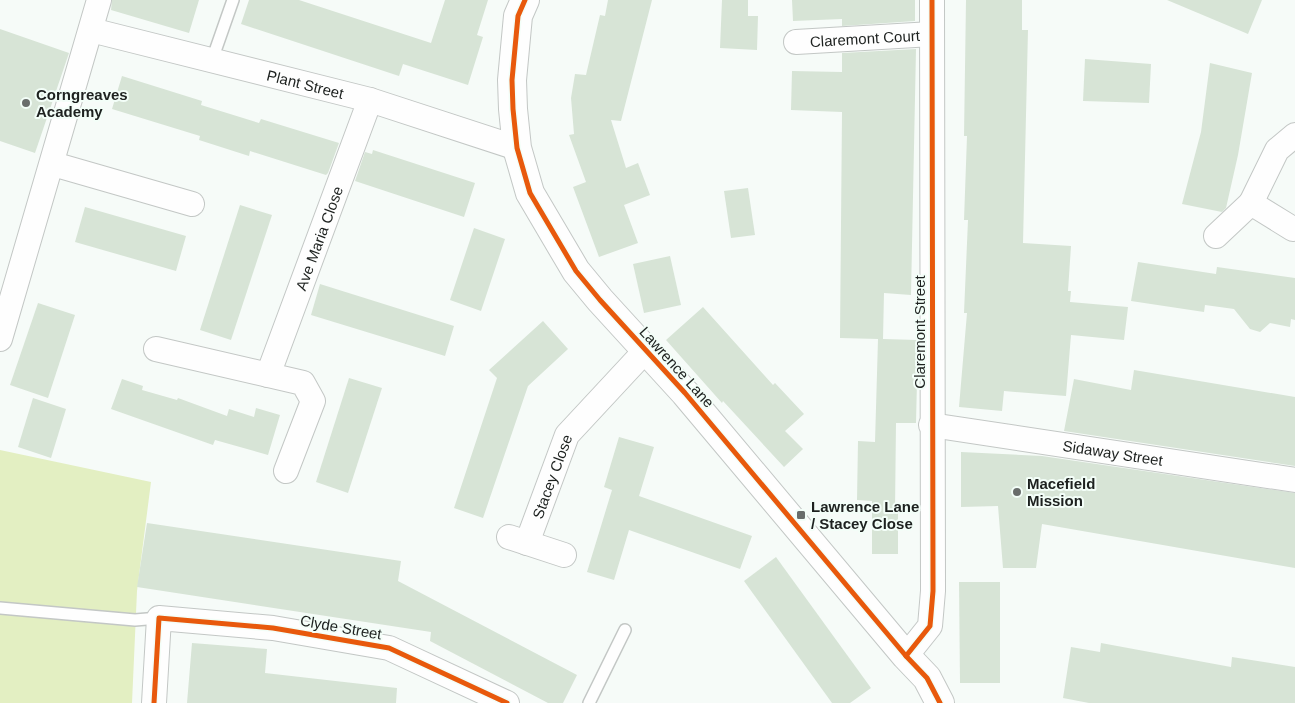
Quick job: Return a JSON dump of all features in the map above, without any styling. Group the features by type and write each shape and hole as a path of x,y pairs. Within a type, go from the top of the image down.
{"street":[{"path":"0,338 99,0"},
{"name":"Lawrence Lane","path":"525,0 518,16 512,80 517,148 530,193 576,270 685,393 906,656 928,678 940,703"},
{"name":"Claremont Street","path":"906,656 930,626 933,591 931,425 932,0"},
{"name":"Plant Street","path":"91,30 370,100 517,148"},
{"name":"Claremont Court","path":"796,42 932,34"},
{"name":"Ave Maria Close","path":"268,375 370,100"},
{"path":"1216,236 1251,203 1277,150 1295,135"},
{"path":"52,164 192,204"},
{"path":"1251,203 1294,233"},
{"path":"156,349 303,383 313,401 286,472"},
{"name":"Stacey Close","path":"564,555 518,540 567,435 646,350"},
{"name":"Sidaway Street","path":"931,425 1295,480"},
{"path":"154,703 159,618"},
{"name":"Clyde Street","path":"159,618 273,628 389,648 505,703"}],"lane":[{"path":"212,60 233,0"},
{"path":"0,608 135,620 159,618"},
{"path":"589,703 625,630"}],"green space":[{"path":"0,450 151,482 137,591 132,703 0,703"}],"building":[{"path":"112,0 199,0 189,33 111,10"},
{"path":"249,0 299,0 431,43 445,0 488,0 477,35 483,37 468,85 403,64 399,76 241,24"},
{"path":"608,0 652,0 621,121 611,120 626,168 638,163 650,195 624,205 638,243 599,257 573,187 586,182 569,135 574,134 571,98 575,74 586,75 600,15 605,16"},
{"path":"722,0 748,0 748,16 758,16 757,50 720,48"},
{"path":"792,0 915,0 915,21 842,26 842,19 793,21"},
{"path":"966,0 1022,0 1022,30 1028,30 1023,243 1071,246 1068,291 1071,291 1070,302 1128,307 1124,340 1071,335 1066,396 1004,391 1002,411 959,407 967,313 964,313 968,220 964,220 967,136 964,136"},
{"path":"1167,0 1262,0 1248,34"},
{"path":"0,29 69,53 35,153 0,141"},
{"path":"916,49 911,295 884,293 883,339 918,340 916,423 896,423 895,511 898,511 898,554 872,554 872,501 857,500 858,441 875,442 878,339 840,338 842,112 791,110 792,71 842,72 842,53"},
{"path":"1085,59 1151,64 1149,103 1083,101"},
{"path":"1210,63 1252,73 1238,155 1226,208 1222,212 1182,204 1201,132"},
{"path":"122,76 202,101 201,105 259,123 261,119 339,143 328,173 326,175 250,151 249,156 199,140 200,136 112,109"},
{"path":"373,150 475,183 464,217 355,181 365,152 372,154"},
{"path":"748,188 755,235 731,238 724,191"},
{"path":"240,205 272,215 231,340 200,330"},
{"path":"85,207 186,236 176,271 75,242"},
{"path":"474,228 505,239 481,311 450,300"},
{"path":"670,256 681,305 644,313 633,264"},
{"path":"1138,262 1216,274 1217,267 1295,278 1295,320 1291,319 1290,327 1270,323 1260,332 1250,329 1234,309 1205,305 1204,312 1131,301"},
{"path":"320,284 454,326 445,356 311,315"},
{"path":"38,303 75,315 48,398 10,385"},
{"path":"703,307 773,385 775,383 804,414 785,431 803,449 784,467 723,401 722,403 666,340"},
{"path":"543,321 568,349 528,386 483,518 454,508 497,378 489,370"},
{"path":"1134,370 1295,397 1295,466 1064,431 1074,379 1131,390"},
{"path":"349,378 382,388 348,493 316,482"},
{"path":"122,379 143,386 142,390 177,400 178,398 227,416 229,409 254,417 256,408 280,415 268,455 215,440 213,445 111,409"},
{"path":"33,398 66,409 51,458 18,447"},
{"path":"619,437 654,447 639,496 752,536 740,569 629,530 614,580 587,572 612,490 604,487"},
{"path":"961,452 1042,456 1295,493 1295,568 1042,524 1036,568 1003,568 998,506 961,507"},
{"path":"147,523 401,561 398,581 577,675 563,703 548,703 430,641 431,632 137,587"},
{"path":"776,557 871,688 850,703 832,703 744,581"},
{"path":"959,582 1000,582 1000,683 960,683"},
{"path":"192,643 267,649 265,673 397,688 396,703 187,703"},
{"path":"1101,643 1231,667 1232,657 1295,667 1295,703 1089,703 1063,698 1071,647 1100,652"}],"cycle path":[{"path":"525,0 518,16 512,80 517,148 530,193 576,271 685,393 906,656 927,678 940,703"},
{"path":"906,656 930,626 933,591 932,0"},
{"path":"154,703 159,618 273,628 389,648 507,703"}],"place":[{"name":"Corngreaves Academy","path":"26,103"},
{"name":"Macefield Mission","path":"1017,492"},
{"name":"Lawrence Lane / Stacey Close","path":"801,515"}]}
